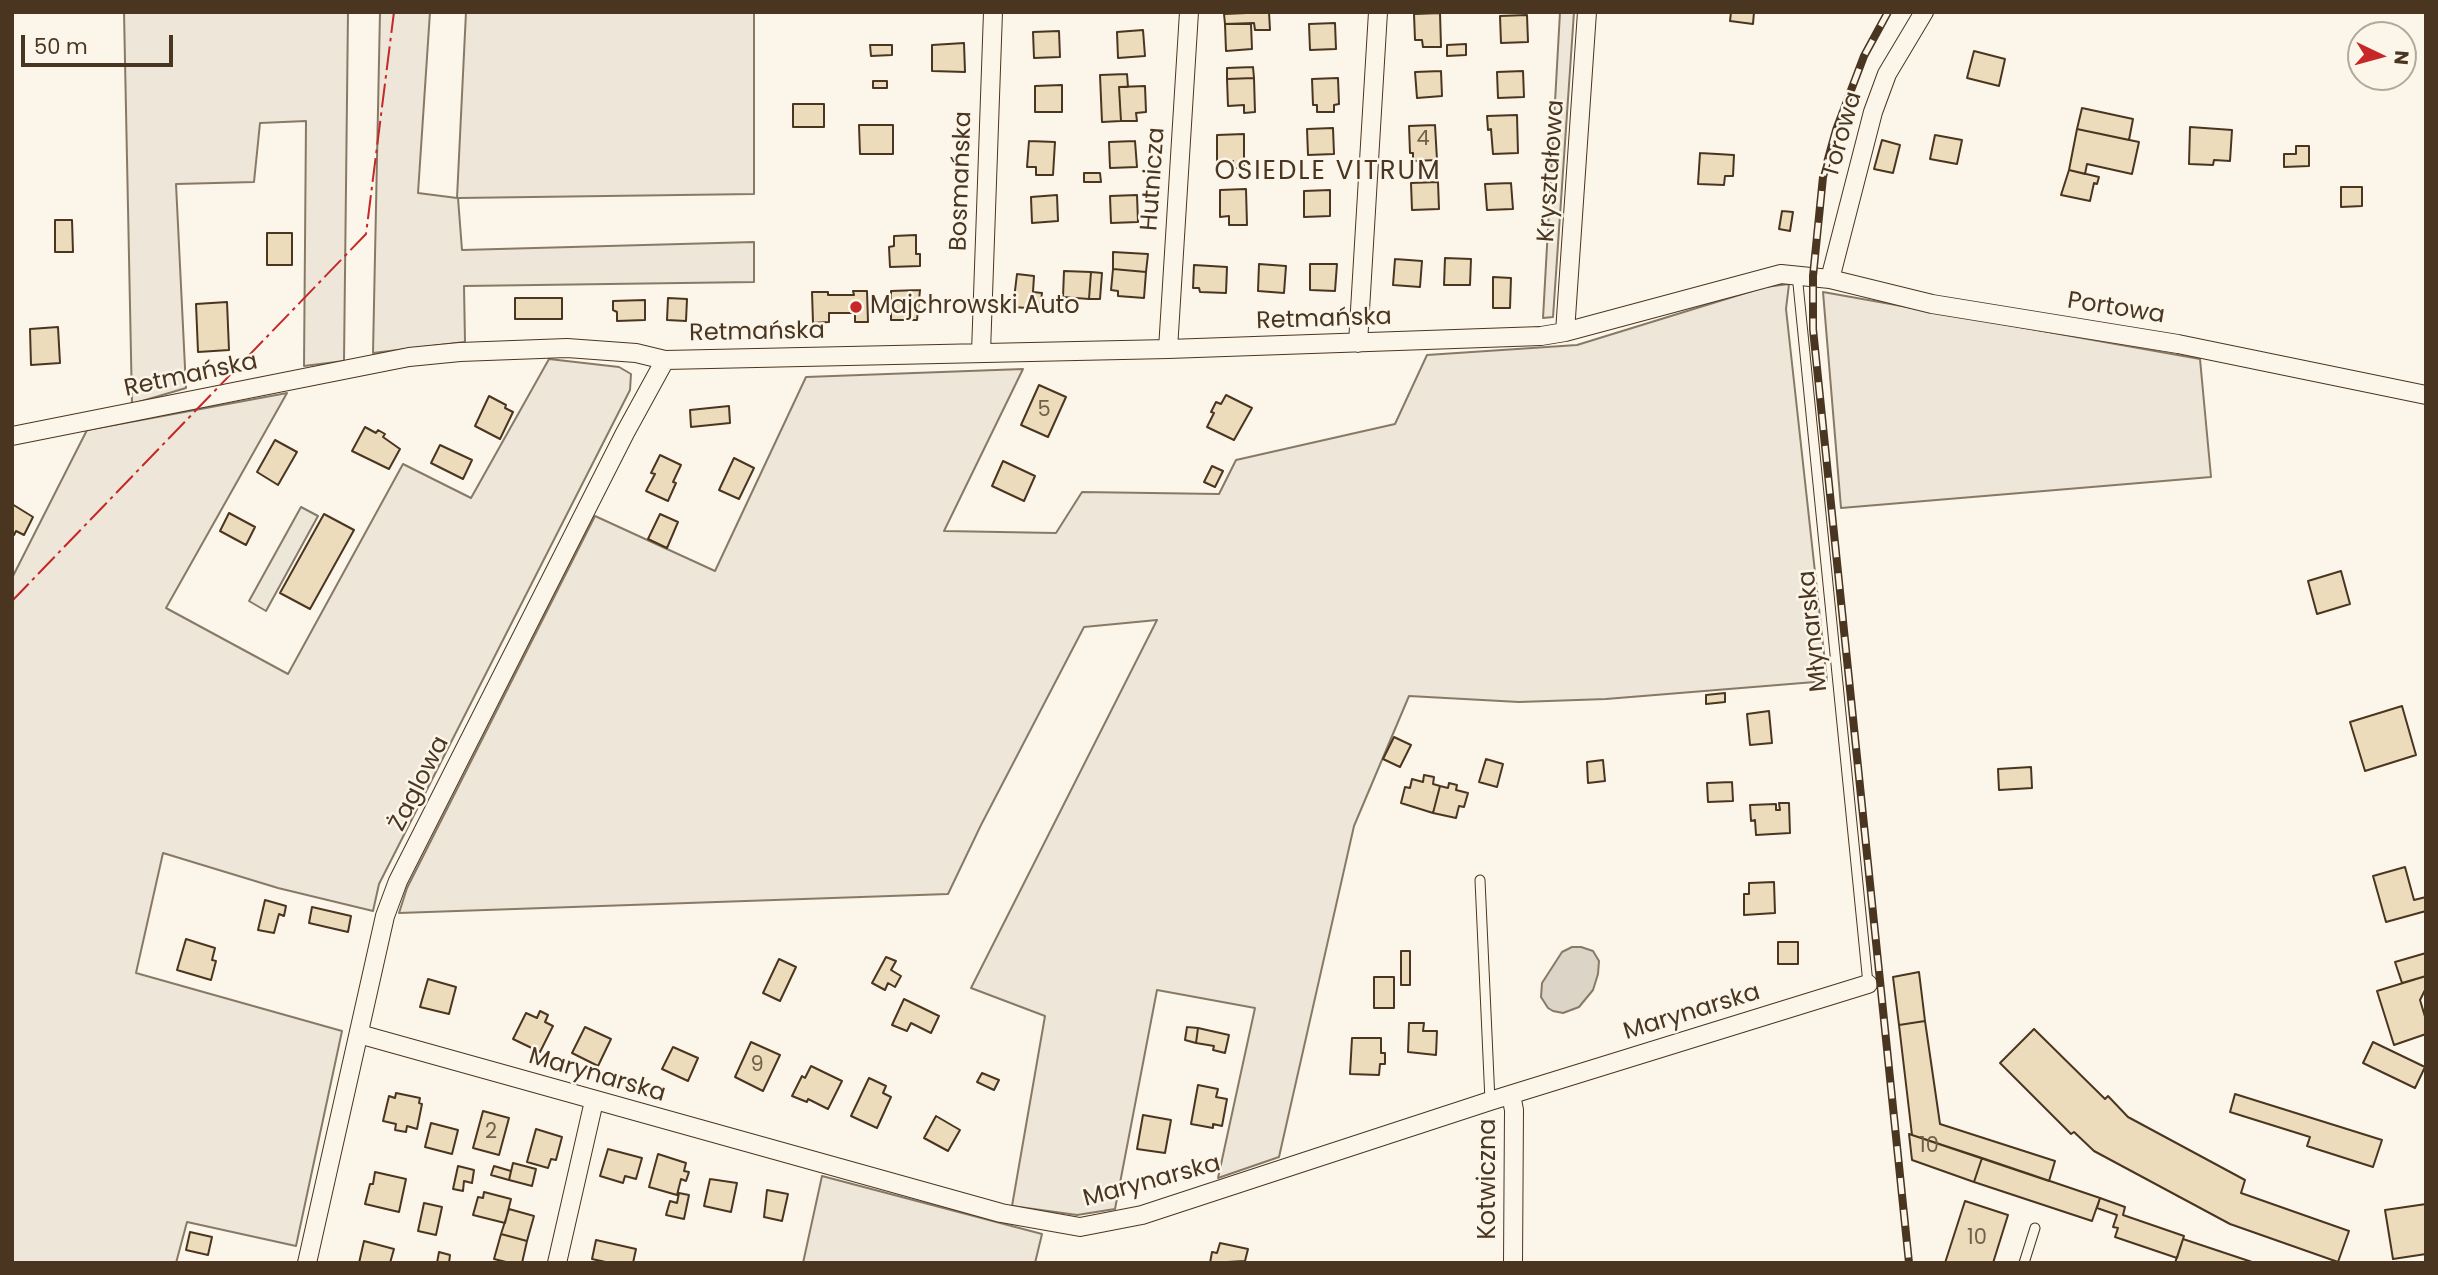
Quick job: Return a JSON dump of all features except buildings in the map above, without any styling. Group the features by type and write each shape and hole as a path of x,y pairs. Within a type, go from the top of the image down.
{"street":[{"name":"Bosmańska","path":"981,352 993,12"},
{"name":"Hutnicza","path":"1168,349 1189,12"},
{"path":"1358,343 1378,12"},
{"name":"Kryształowa","path":"1565,332 1587,12"},
{"name":"Torowa","path":"1830,279 1873,112 1887,74 1924,12"},
{"name":"Retmańska","path":"12,436 409,357 460,352 568,348 636,353 665,359 1168,349 1541,336 1565,332 1766,276 1797,274"},
{"name":"Portowa","path":"1797,274 1830,279 1931,304 2178,344 2426,394"},
{"name":"Żaglowa","path":"307,1263 385,916 398,880 665,359"},
{"name":"Marynarska","path":"359,1034 1002,1213 1080,1227 1142,1215 1490,1101 1868,984"},
{"name":"Kotwiczna","path":"1511,1095 1514,1111 1513,1263"},
{"path":"557,1263 594,1101"}],"lane":[{"name":"Młynarska","path":"1797,274 1868,984"},
{"path":"1480,880 1490,1101"},
{"path":"2024,1263 2035,1228"}],"shaded area":[{"path":"124,12 348,12 344,361 304,366 306,121 260,123 254,182 176,184 186,388 132,404"},
{"path":"380,12 430,12 418,193 457,198 466,12 754,12 754,194 458,198 462,250 754,242 754,282 464,286 465,342 373,353"},
{"path":"1560,12 1574,12 1553,317 1543,318"},
{"path":"1789,284 1786,309 1827,681 1606,699 1519,702 1409,696 1354,826 1279,1157 1218,1178 1255,1008 1157,990 1115,1209 1077,1215 1012,1206 1045,1016 971,988 1157,620 1084,627 948,894 399,913 407,888 595,516 715,571 806,377 1023,369 944,531 1056,533 1082,492 1219,494 1236,460 1395,424 1427,355 1577,345 1765,287"},
{"path":"1823,292 2200,359 2211,477 1841,508"},
{"path":"549,359 619,367 631,374 630,390 379,884 373,911 278,888 163,853 136,973 342,1031 296,1246 187,1222 176,1263 12,1263 12,578 87,430 287,393 166,608 288,674 403,464 471,498"},
{"path":"301,507 318,516 266,611 249,601"},
{"path":"1572,947 1593,951 1599,961 1598,974 1593,990 1579,1007 1563,1013 1553,1011 1541,997 1542,983 1562,952"},
{"path":"822,1176 1042,1234 1035,1263 803,1263"}],"railway":[{"path":"1888,12 1864,56 1836,130 1823,177 1813,276 1813,329 1909,1263"}],"power":[{"path":"12,601 366,234 394,12"}],"place":[{"name":"Majchrowski Auto","path":"856,307"}],"district":[{"name":"OSIEDLE VITRUM","path":"1328,172"}]}
